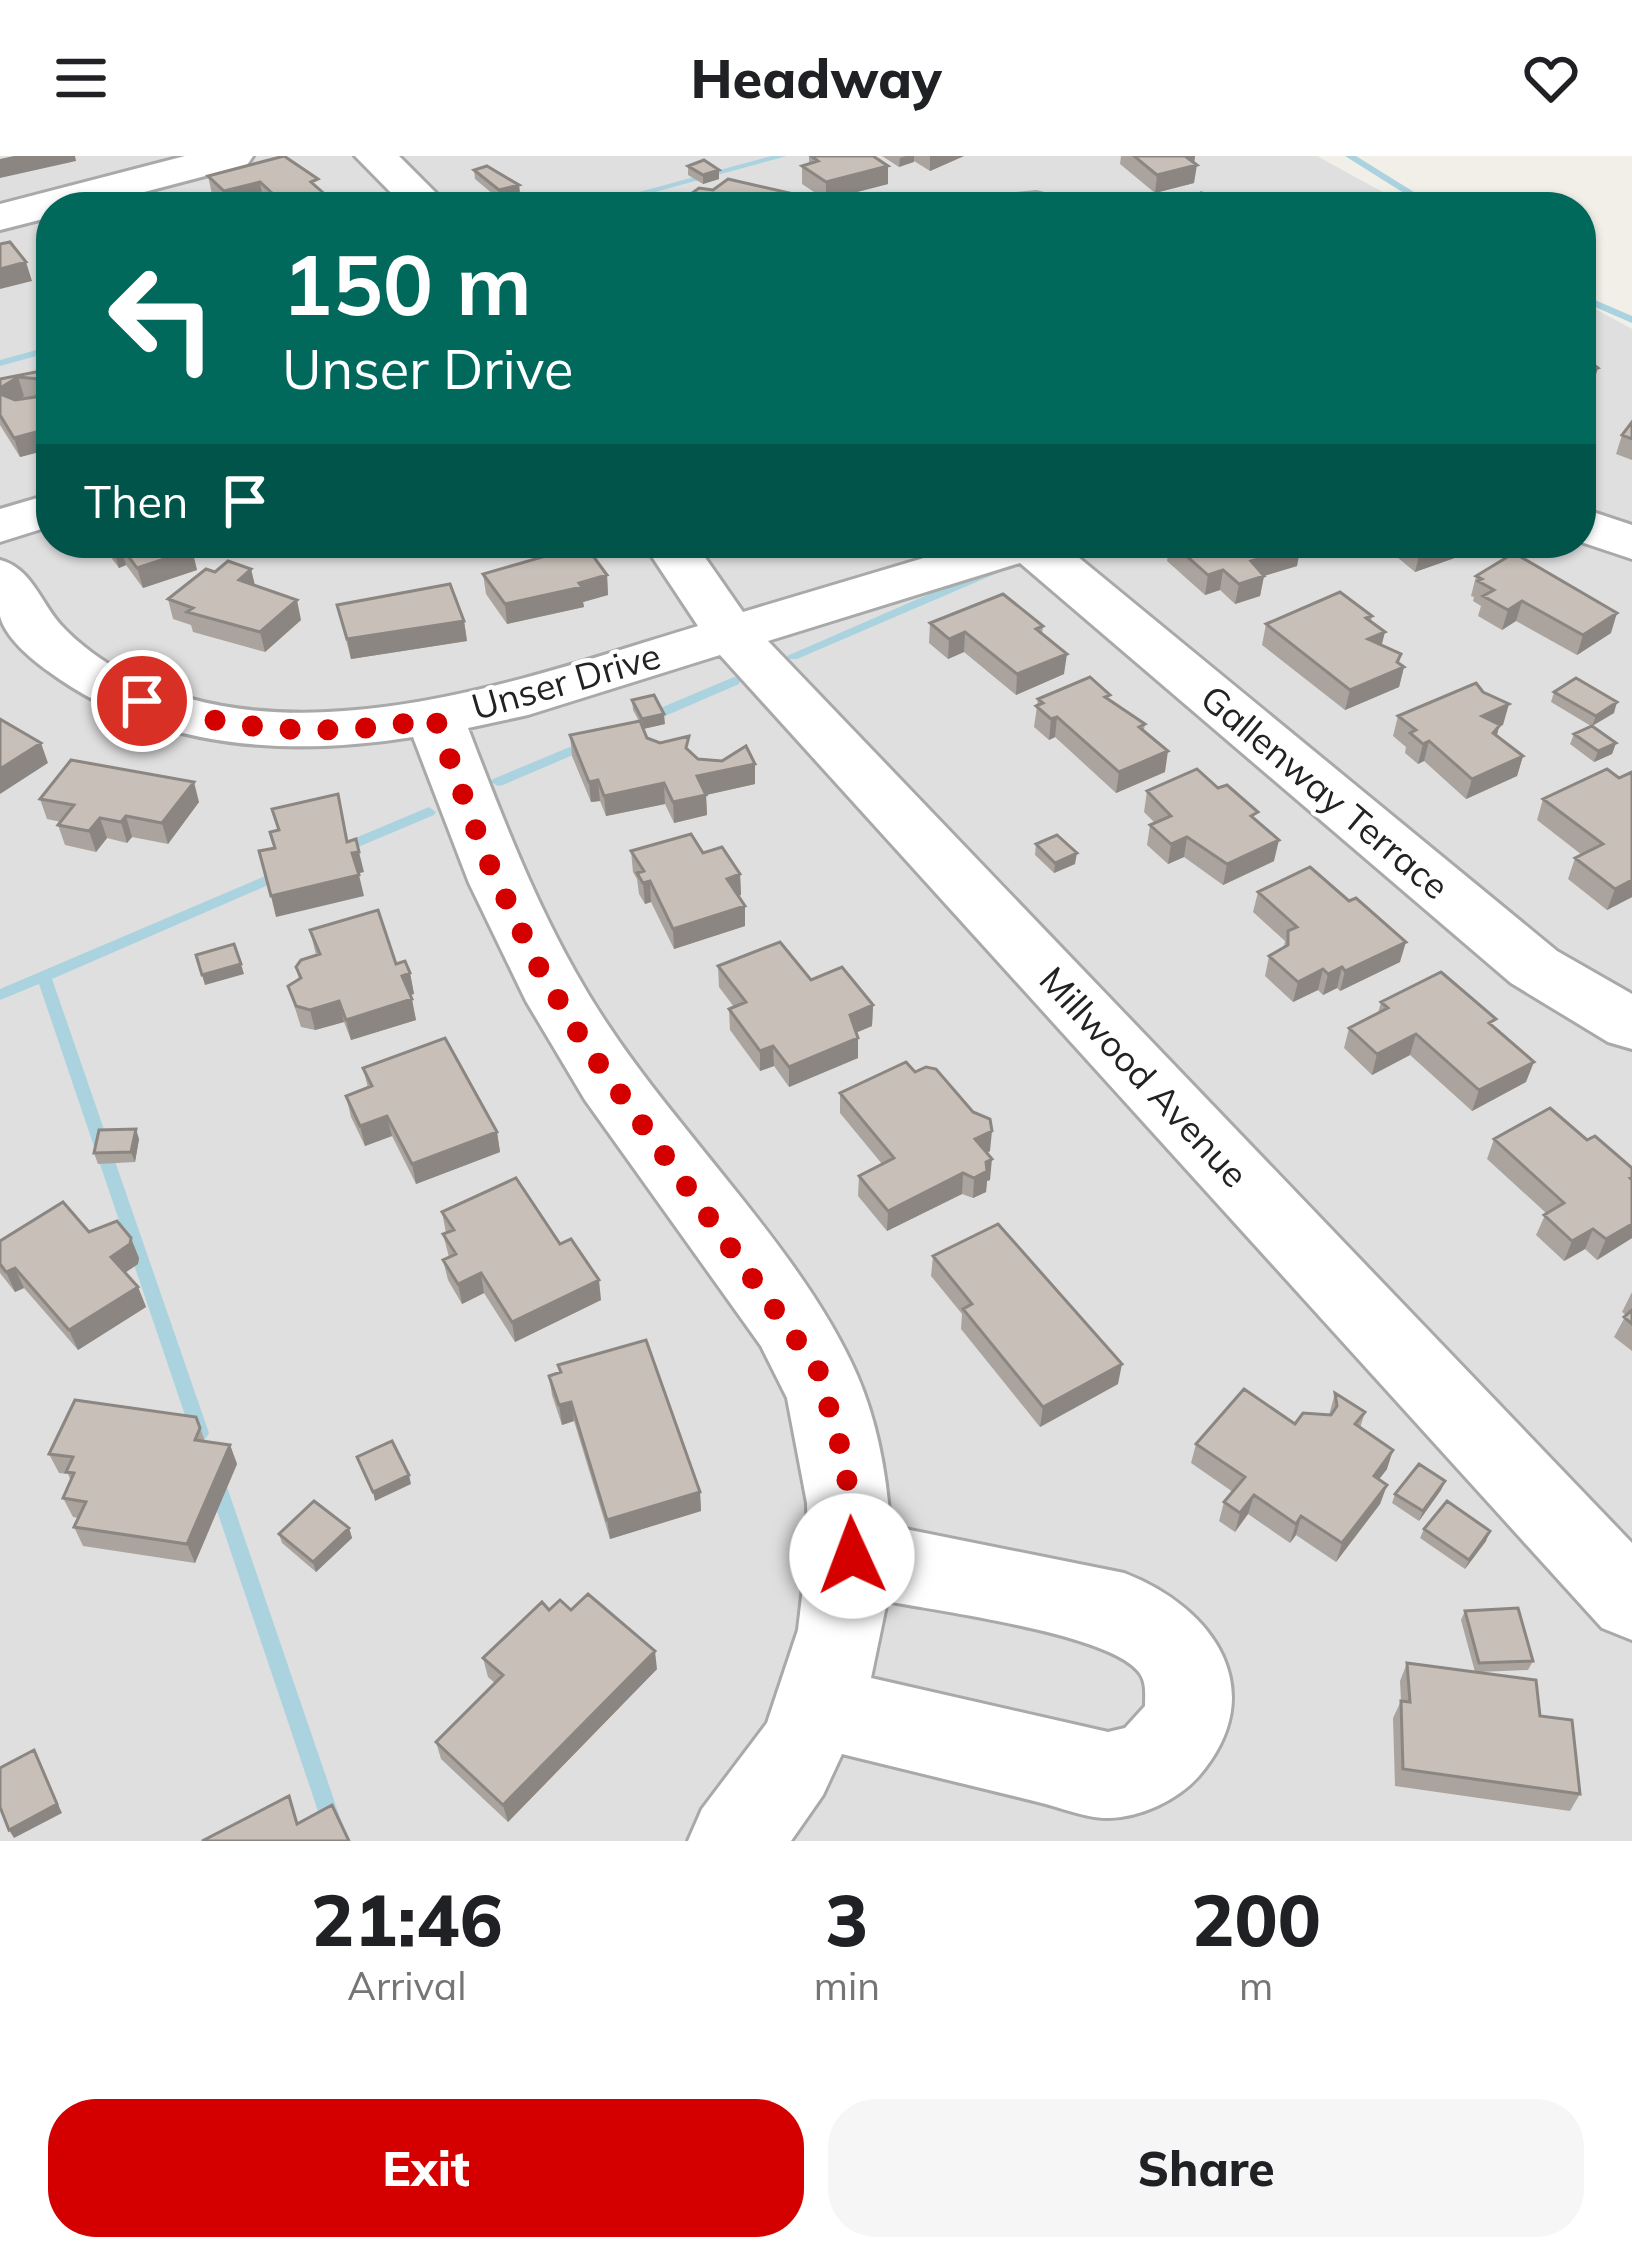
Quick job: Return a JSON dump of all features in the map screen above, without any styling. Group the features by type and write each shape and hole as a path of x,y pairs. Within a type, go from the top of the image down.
{"street":[{"path":"95,192 233,156"},
{"path":"375,156 413,192"},
{"path":"0,217 36,208"},
{"path":"0,526 36,514"},
{"path":"1596,530 1632,543"},
{"name":"Millwood Avenue","path":"679,558 730,633 1632,1601"},
{"name":"Unser Drive","path":"0,576 30,622 62,656 115,692 170,710 287,730 435,718 508,701 979,558"},
{"name":"Gallenway Terrace","path":"1047,558 1534,967 1632,1025"},
{"path":"435,718 485,855 537,964 584,1043 818,1370 846,1466 852,1556 841,1628 818,1707 797,1757 734,1841"},
{"path":"818,1707 1108,1775 1150,1765 1188,1723 1189,1683 1168,1643 1124,1612 852,1556"}],"shaded area":[{"path":"0,156 1317,156 1383,192 36,192 36,558 1596,558 1596,309 1632,329 1632,1841 0,1841"}],"building":[{"path":"284,156 318,179 311,182 322,192 271,192 260,182 224,191 208,176"},
{"path":"811,156 873,156 888,166 826,182 802,166 818,161"},
{"path":"1134,156 1185,156 1197,165 1157,175"},
{"path":"704,160 719,170 703,175 688,166"},
{"path":"487,166 519,185 499,190 474,170"},
{"path":"728,179 785,192 694,192 713,190"},
{"path":"10,242 26,262 0,269 0,244"},
{"path":"36,372 36,379 18,377 2,387 0,394 0,379"},
{"path":"0,394 15,400 36,396 36,432 14,438 0,415"},
{"path":"130,558 168,558 137,568"},
{"path":"539,558 595,558 607,575 579,583 582,587 505,604 483,574"},
{"path":"1189,558 1261,558 1251,561 1264,576 1239,584 1223,570 1208,575"},
{"path":"1506,558 1523,558 1617,613 1583,635 1522,601 1508,610 1483,596 1494,590 1476,576"},
{"path":"228,561 251,569 239,580 297,600 260,632 187,612 193,608 168,599 206,569 215,572"},
{"path":"450,584 464,621 347,639 337,605"},
{"path":"1340,592 1385,632 1368,639 1401,654 1397,662 1404,667 1350,690 1266,624"},
{"path":"1003,594 1043,626 1036,629 1067,654 1017,674 965,632 949,639 930,623"},
{"path":"1090,677 1110,695 1105,697 1145,724 1139,727 1168,751 1119,772 1057,717 1051,719 1036,706 1043,703 1038,699"},
{"path":"1576,678 1617,702 1596,716 1554,692"},
{"path":"1476,683 1483,692 1509,704 1482,716 1500,725 1493,733 1523,756 1472,779 1429,741 1423,744 1410,733 1416,730 1398,716"},
{"path":"654,695 664,714 642,719 632,700"},
{"path":"0,719 41,743 0,769"},
{"path":"640,721 647,738 660,743 689,736 686,748 698,759 722,761 746,746 755,764 697,776 706,795 673,802 664,783 604,796 598,780 589,782 570,735"},
{"path":"1592,726 1616,743 1598,751 1574,734"},
{"path":"71,760 194,782 162,823 126,816 121,822 100,818 89,831 58,825 74,805 40,799"},
{"path":"1197,769 1218,788 1227,785 1258,812 1251,816 1279,840 1227,864 1187,837 1171,844 1150,825 1171,816 1147,791"},
{"path":"1607,769 1619,778 1632,772 1632,880 1615,889 1575,858 1603,844 1543,799"},
{"path":"338,794 347,842 356,839 359,852 352,853 359,875 271,896 259,851 275,848 270,832 279,830 272,809"},
{"path":"691,834 703,853 722,847 740,874 727,879 745,906 673,929 650,881 643,883 637,873 644,871 631,851"},
{"path":"1057,835 1077,853 1055,863 1036,844"},
{"path":"1310,867 1349,901 1356,898 1406,942 1345,971 1342,967 1328,974 1323,969 1298,982 1269,956 1288,945 1288,931 1297,927 1258,892"},
{"path":"378,910 396,964 405,961 410,973 402,976 412,999 346,1020 339,1001 310,1010 296,1006 288,986 301,978 296,967 301,960 320,954 310,930"},
{"path":"780,942 811,980 842,967 873,1005 850,1015 858,1038 789,1067 773,1046 760,1051 729,1009 746,1002 718,966"},
{"path":"234,944 241,964 202,975 196,955"},
{"path":"1441,972 1496,1019 1489,1023 1534,1062 1479,1090 1416,1034 1377,1054 1349,1028 1388,1008 1381,1002"},
{"path":"445,1038 497,1132 412,1164 387,1116 360,1126 346,1096 372,1086 363,1068"},
{"path":"906,1062 915,1072 936,1069 973,1112 990,1119 992,1131 975,1139 992,1159 986,1162 987,1171 974,1178 963,1173 888,1211 859,1176 894,1158 840,1093"},
{"path":"1550,1108 1587,1140 1595,1136 1632,1168 1632,1224 1606,1239 1593,1229 1572,1241 1544,1215 1564,1203 1494,1139"},
{"path":"136,1129 131,1152 94,1153 99,1130"},
{"path":"516,1178 560,1244 571,1239 599,1280 512,1322 481,1273 458,1284 443,1260 456,1254 443,1234 454,1230 442,1212"},
{"path":"63,1202 89,1232 117,1221 131,1238 130,1244 111,1257 138,1287 69,1330 15,1268 6,1272 0,1264 0,1241"},
{"path":"998,1224 1122,1364 1043,1407 963,1309 972,1304 933,1256"},
{"path":"646,1340 700,1492 607,1520 571,1402 559,1405 549,1376 561,1372 558,1365"},
{"path":"1244,1389 1295,1424 1303,1413 1331,1415 1337,1406 1335,1393 1365,1412 1355,1424 1393,1450 1374,1476 1387,1485 1342,1543 1301,1516 1296,1524 1254,1495 1240,1513 1224,1502 1245,1477 1196,1444"},
{"path":"75,1400 196,1417 200,1428 195,1440 230,1445 187,1544 74,1527 86,1502 63,1498 74,1473 66,1472 73,1457 49,1454"},
{"path":"392,1441 409,1475 373,1492 357,1457"},
{"path":"1419,1464 1445,1481 1423,1511 1395,1494"},
{"path":"314,1501 349,1528 313,1562 279,1534"},
{"path":"1447,1501 1490,1531 1469,1560 1424,1529"},
{"path":"588,1594 655,1651 503,1805 436,1742 503,1675 483,1658 542,1602 549,1610 560,1600 571,1610"},
{"path":"1518,1608 1533,1661 1479,1663 1465,1611"},
{"path":"1407,1663 1536,1680 1540,1716 1572,1720 1580,1794 1403,1769 1401,1701 1410,1702"},
{"path":"34,1750 57,1804 9,1830 0,1807 0,1768"},
{"path":"289,1796 297,1824 332,1805 349,1841 202,1841"}],"waterway":[{"path":"646,192 782,156"},
{"path":"1350,156 1409,192"},
{"path":"1596,304 1632,320"},
{"path":"0,363 36,353"},
{"path":"793,656 1005,565"},
{"path":"644,720 734,681"},
{"path":"498,782 589,743"},
{"path":"339,850 429,812"},
{"path":"44,976 284,873"},
{"path":"0,995 44,976"},
{"path":"44,976 200,1433"},
{"path":"217,1484 338,1841"}],"route":[{"path":"142,701 216,721 287,730 435,718 485,855 537,964 584,1043 818,1370 846,1466 852,1556"}]}
